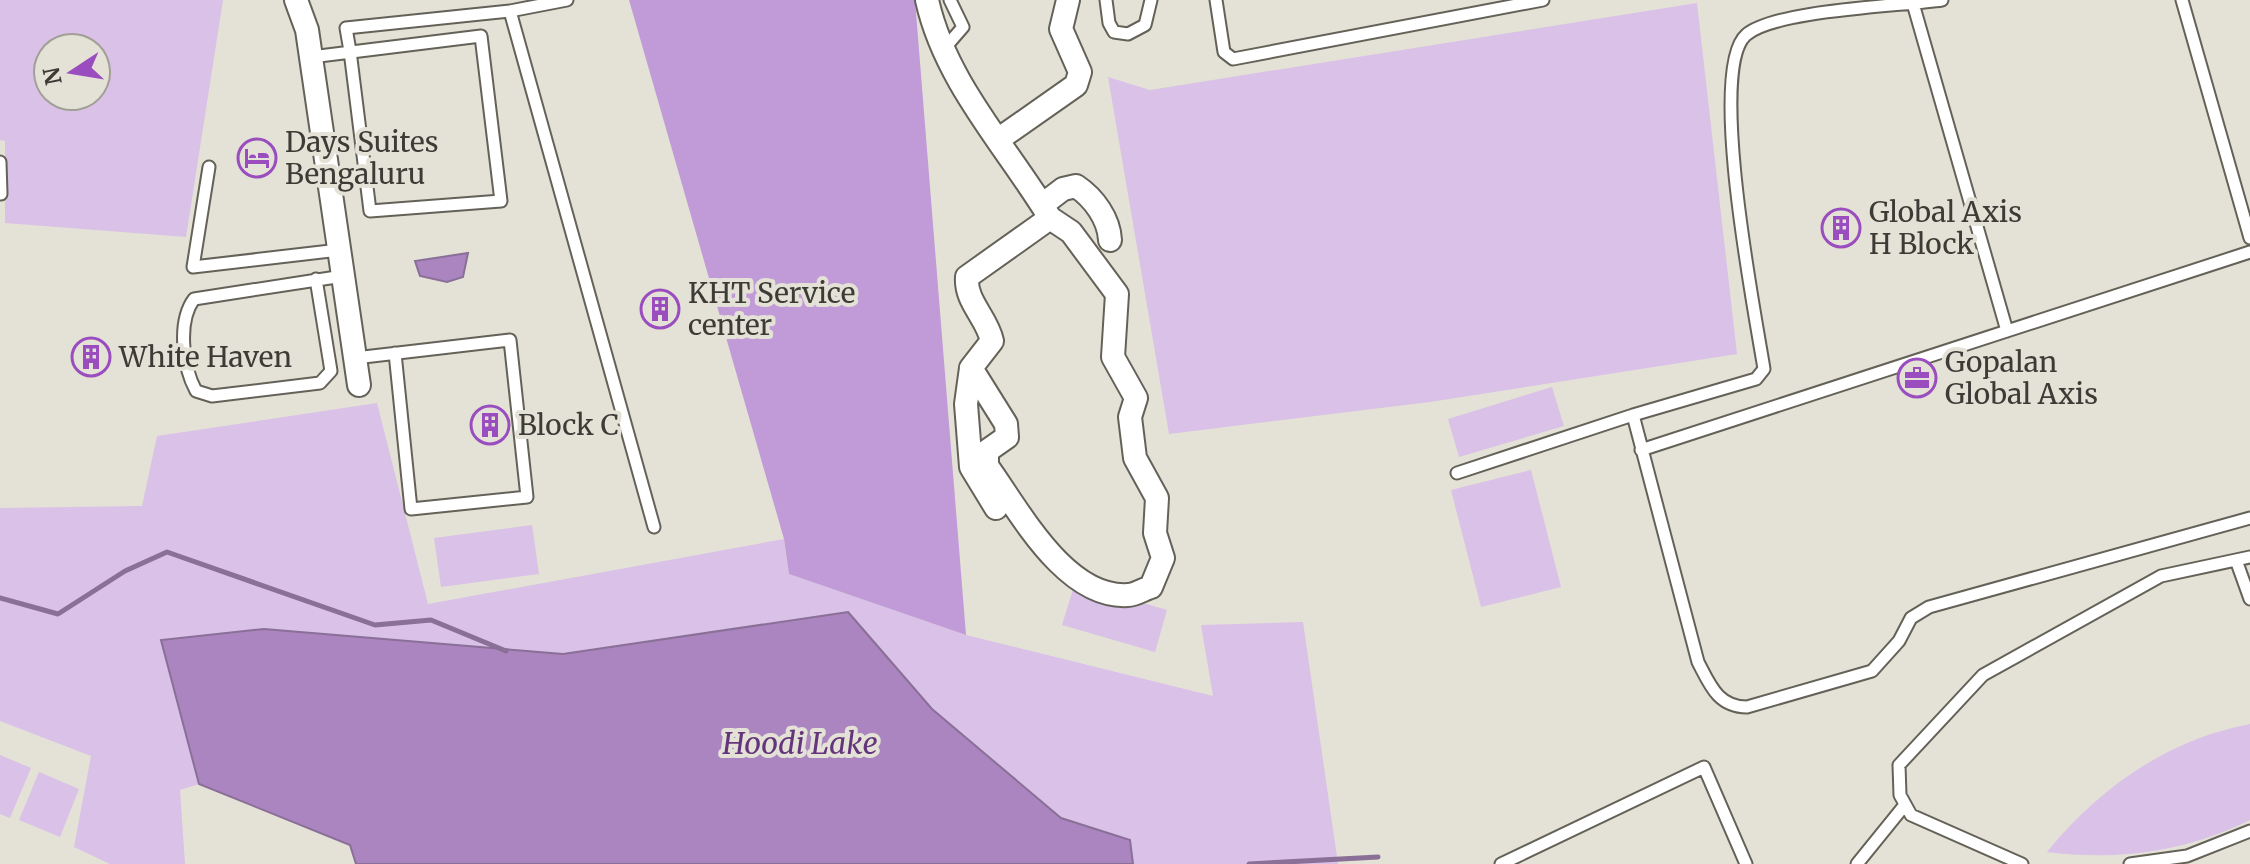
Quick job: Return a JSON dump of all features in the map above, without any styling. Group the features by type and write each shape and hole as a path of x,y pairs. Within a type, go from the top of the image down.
{"street":[{"path":"296,0 307,30 359,385"},
{"path":"927,0 943,50 999,139 1046,211 1071,232 1117,294 1113,357 1136,398 1130,417 1135,458 1157,498 1155,533 1163,558 1151,587 1128,596 1088,587 1057,563 987,466 987,451 1007,437 1006,424 971,368"},
{"path":"999,139 1076,85 1080,72 1061,29 1068,0"},
{"path":"996,508 971,467 966,404 971,368 992,341 989,328 966,292 967,277 1046,211 1063,189 1076,186 1087,194 1109,226 1110,240"}],"lane":[{"path":"311,57 350,51 481,36 501,201 370,211 350,51 346,28 510,11 567,0"},
{"path":"943,50 963,27 950,0"},
{"path":"1106,0 1109,23 1114,32 1128,34 1145,25 1151,0"},
{"path":"1216,0 1224,52 1233,59 1543,0"},
{"path":"1457,473 1633,415 1756,379 1764,369 1730,137 1733,61 1738,45 1755,29 1779,20 1942,0"},
{"path":"2182,0 2250,238"},
{"path":"1913,2 2007,331"},
{"path":"510,11 654,527"},
{"path":"0,162 1,194"},
{"path":"209,167 193,267 339,250"},
{"path":"1641,450 2250,252"},
{"path":"316,279 331,371 320,383 212,396 196,391 188,376 184,313 194,299 316,279 343,276"},
{"path":"355,358 395,353 510,340 527,497 411,509 395,353"},
{"path":"1633,415 1698,662 1715,694 1731,707 1747,707 1872,671 1899,641 1911,618 1929,607 2250,518"},
{"path":"2022,864 1911,815 1904,806 1898,781 1899,765 1983,675 2161,576 2250,557"},
{"path":"2236,560 2250,599"},
{"path":"1501,864 1704,767 1746,864"},
{"path":"1857,864 1904,806"},
{"path":"2130,864 2187,856 2250,831"}],"shaded area":[{"path":"0,0 223,0 186,237 5,223 5,141 0,140"},
{"path":"629,0 915,0 966,635 789,574 784,539"},
{"path":"1697,3 1737,354 1430,402 1169,434 1108,77 1150,90"},
{"path":"1552,387 1564,426 1459,457 1448,419"},
{"path":"377,403 428,604 784,539 789,574 966,635 1213,696 1201,625 1303,622 1338,864 1133,864 1130,840 1061,818 932,709 848,612 563,654 373,639 161,640 199,784 180,790 185,864 110,864 74,847 91,756 0,721 0,508 142,506 157,436"},
{"path":"1531,470 1561,587 1481,607 1451,490"},
{"path":"532,525 539,574 441,587 434,538"},
{"path":"1075,583 1167,610 1155,652 1062,625"},
{"path":"2250,724 2250,820 2201,840 2151,851 2100,855 2047,852 2089,807 2137,770 2191,742"},
{"path":"0,755 31,768 10,818 0,814"},
{"path":"39,772 79,789 60,837 19,820"}],"water":[{"path":"468,253 463,277 447,282 420,276 415,261"},
{"name":"Hoodi Lake","path":"848,612 932,709 1061,818 1130,840 1133,864 356,864 350,845 199,784 161,640 264,629 563,654"}],"waterway":[{"path":"0,598 58,614 125,571 167,552 375,625 431,620 506,651"},
{"path":"1249,864 1378,857"}],"place":[{"name":"Days Suites Bengaluru","path":"257,158"},
{"name":"Global Axis H Block","path":"1841,228"},
{"name":"KHT Service center","path":"660,309"},
{"name":"White Haven","path":"91,357"},
{"name":"Gopalan Global Axis","path":"1917,378"},
{"name":"Block C","path":"490,425"}]}
